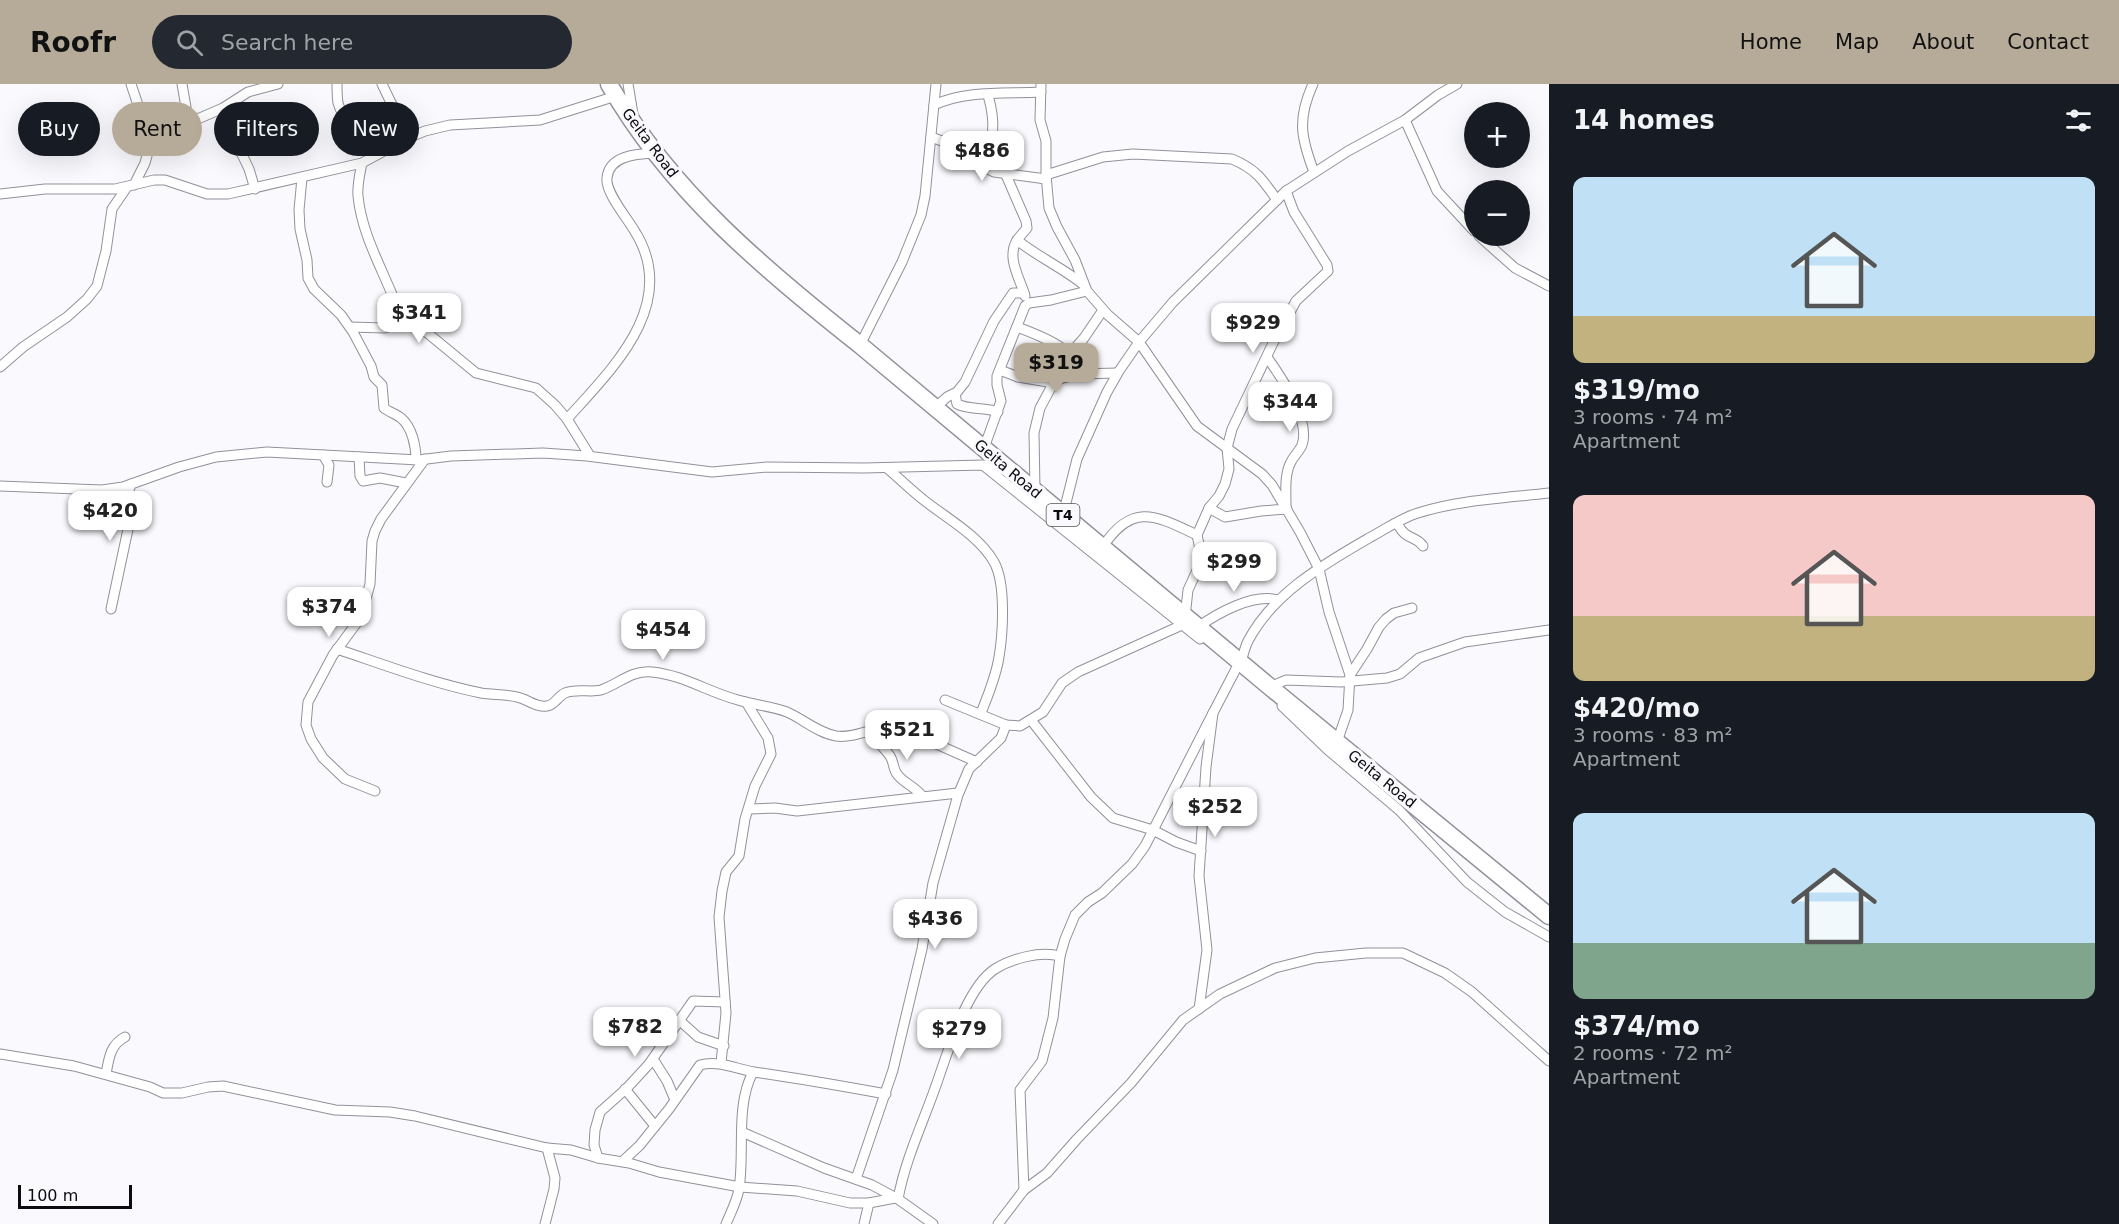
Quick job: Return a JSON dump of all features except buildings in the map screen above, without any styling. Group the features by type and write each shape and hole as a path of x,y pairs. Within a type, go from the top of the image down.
{"highway":[{"name":"Geita Road","path":"612,90 636,128 688,193 790,290 984,448 1188,623 1270,687 1549,916"}],"street":[{"path":"131,84 138,102"},
{"path":"182,84 185,102"},
{"path":"232,102 248,92 278,84"},
{"path":"336,84 339,102"},
{"path":"382,84 390,102"},
{"path":"628,84 636,128"},
{"path":"860,345 902,262 921,214 925,196 936,84"},
{"path":"1313,84 1302,113 1301,129 1314,172"},
{"path":"1063,515 1077,459 1095,415 1117,373 1139,342 1184,290 1286,191 1348,151 1405,120 1457,84"},
{"path":"934,105 955,98 1041,88 1040,120 1046,141 1049,208 1086,288"},
{"path":"419,135 450,125 540,120 612,90"},
{"path":"984,167 992,145 994,122 988,95"},
{"path":"1405,120 1437,191 1464,220"},
{"path":"931,137 961,148 984,167 1006,175 1046,177 1103,157 1133,154 1232,159 1247,165 1261,176 1277,200"},
{"path":"567,419 612,368 633,337 649,298 651,275 646,251 611,193 606,179 610,169 622,158 636,154 655,153"},
{"path":"0,368 23,347 75,311 97,286 106,251 112,209 146,163 148,156"},
{"path":"243,156 255,189"},
{"path":"0,194 45,189 116,189 154,180 165,180 215,195 255,189 362,163 375,156"},
{"path":"362,163 358,194 361,211 374,255 399,312 426,331 476,373 536,388 567,419 590,456"},
{"path":"984,448 1001,401 996,381 1026,305 1012,256 1017,240 1027,228 1026,221 1006,175"},
{"path":"302,177 300,229 307,260 308,278 314,289 350,327 371,366 374,377 382,385 384,408 401,418 421,460"},
{"path":"1188,623 1188,590 1200,564 1201,554 1197,535 1209,508 1225,484 1229,469 1227,448 1232,429 1296,302 1328,271 1327,265 1294,212 1286,191"},
{"path":"1017,240 1040,257 1061,267 1086,288 1102,310 1139,342 1197,426 1262,474 1272,485 1319,569 1329,612 1351,679"},
{"path":"1490,246 1515,268 1549,286"},
{"path":"1026,305 1051,300 1086,288"},
{"path":"935,408 947,397 955,394 965,382 985,338 1007,300 1013,293 1024,293"},
{"path":"1070,376 1069,356 1084,339 1102,310"},
{"path":"350,327 390,327 407,319"},
{"path":"1017,327 1059,347 1069,356"},
{"path":"1267,357 1292,398 1304,435 1301,447 1291,461 1287,476 1286,508"},
{"path":"1000,370 1033,380 1055,380 1086,373 1117,373"},
{"path":"1035,491 1034,433 1040,408 1055,380"},
{"path":"955,394 957,404 998,412"},
{"path":"0,486 102,490 131,484 216,457 267,452 421,460 515,453 590,456 712,472 767,467 887,468 983,465 1011,471"},
{"path":"323,455 329,465 327,482"},
{"path":"359,457 360,476 363,481 380,478 406,483"},
{"path":"375,791 345,779 323,758 311,739 306,725 308,702 337,649 361,617 370,584 372,541 375,531 421,460"},
{"path":"983,465 1188,623"},
{"path":"887,468 971,536 995,562 1001,592 1000,656 993,685 981,713"},
{"path":"111,609 124,542 129,528 131,515 128,494 131,484"},
{"path":"1024,1190 1020,1090 1042,1061 1053,1018 1060,956 1075,915 1132,864 1145,846 1223,690 1240,664 1247,642 1278,600 1319,569 1415,513 1438,507 1549,493"},
{"path":"1209,508 1225,518 1286,508"},
{"path":"1102,548 1118,527 1132,519 1147,515 1197,535"},
{"path":"1397,523 1404,534 1423,546"},
{"path":"945,700 1006,725 1020,726 1042,712 1062,683 1078,672 1188,623 1250,601 1270,598 1278,600"},
{"path":"1337,742 1348,710 1351,679 1378,627 1394,613 1412,608"},
{"path":"1270,687 1286,680 1387,678 1400,674 1419,658 1464,642 1549,630"},
{"path":"337,649 441,682 482,693 516,697 542,706 552,705 568,692 600,690 639,672 651,672 690,680 705,688 746,702 787,712 828,734 852,735 886,725 898,727 977,762"},
{"path":"1240,664 1328,750 1399,810 1467,882 1505,912 1549,937"},
{"path":"722,1063 726,1002 719,917 726,872 739,856 742,830 755,786 771,754 768,738 746,702"},
{"path":"1199,1009 1207,950 1199,876 1206,767 1213,713"},
{"path":"1031,720 1091,797 1113,818 1153,830 1201,852"},
{"path":"856,1179 886,1094 914,987 933,883 958,793 969,769 1001,738 1006,725"},
{"path":"877,727 877,740 891,759 896,774 913,786 922,796"},
{"path":"749,808 797,811 958,793"},
{"path":"998,1224 1024,1190 1047,1173 1131,1083 1172,1032 1220,994 1247,980 1293,963 1366,953 1403,953 1445,973 1472,992 1549,1061"},
{"path":"896,1198 944,1060 971,999 994,970 1039,954 1060,956"},
{"path":"598,1158 594,1145 597,1119 606,1105 625,1089 652,1059 693,1001 726,1002"},
{"path":"679,1020 698,1037 724,1046"},
{"path":"106,1074 112,1049 118,1041 125,1037"},
{"path":"0,1054 74,1066 172,1094 223,1086 328,1108 415,1116 547,1148 571,1150 598,1158 623,1161 659,1172 740,1187 797,1191 850,1203 869,1203 896,1198"},
{"path":"652,1059 667,1081 675,1100"},
{"path":"623,1161 640,1145 700,1065 722,1063 753,1072 886,1094"},
{"path":"726,1224 740,1187 742,1132 747,1090 753,1072"},
{"path":"625,1089 655,1126"},
{"path":"742,1132 824,1168 872,1185 896,1198 933,1224"},
{"path":"545,1224 555,1178 547,1148"},
{"path":"864,1224 869,1203"}]}
